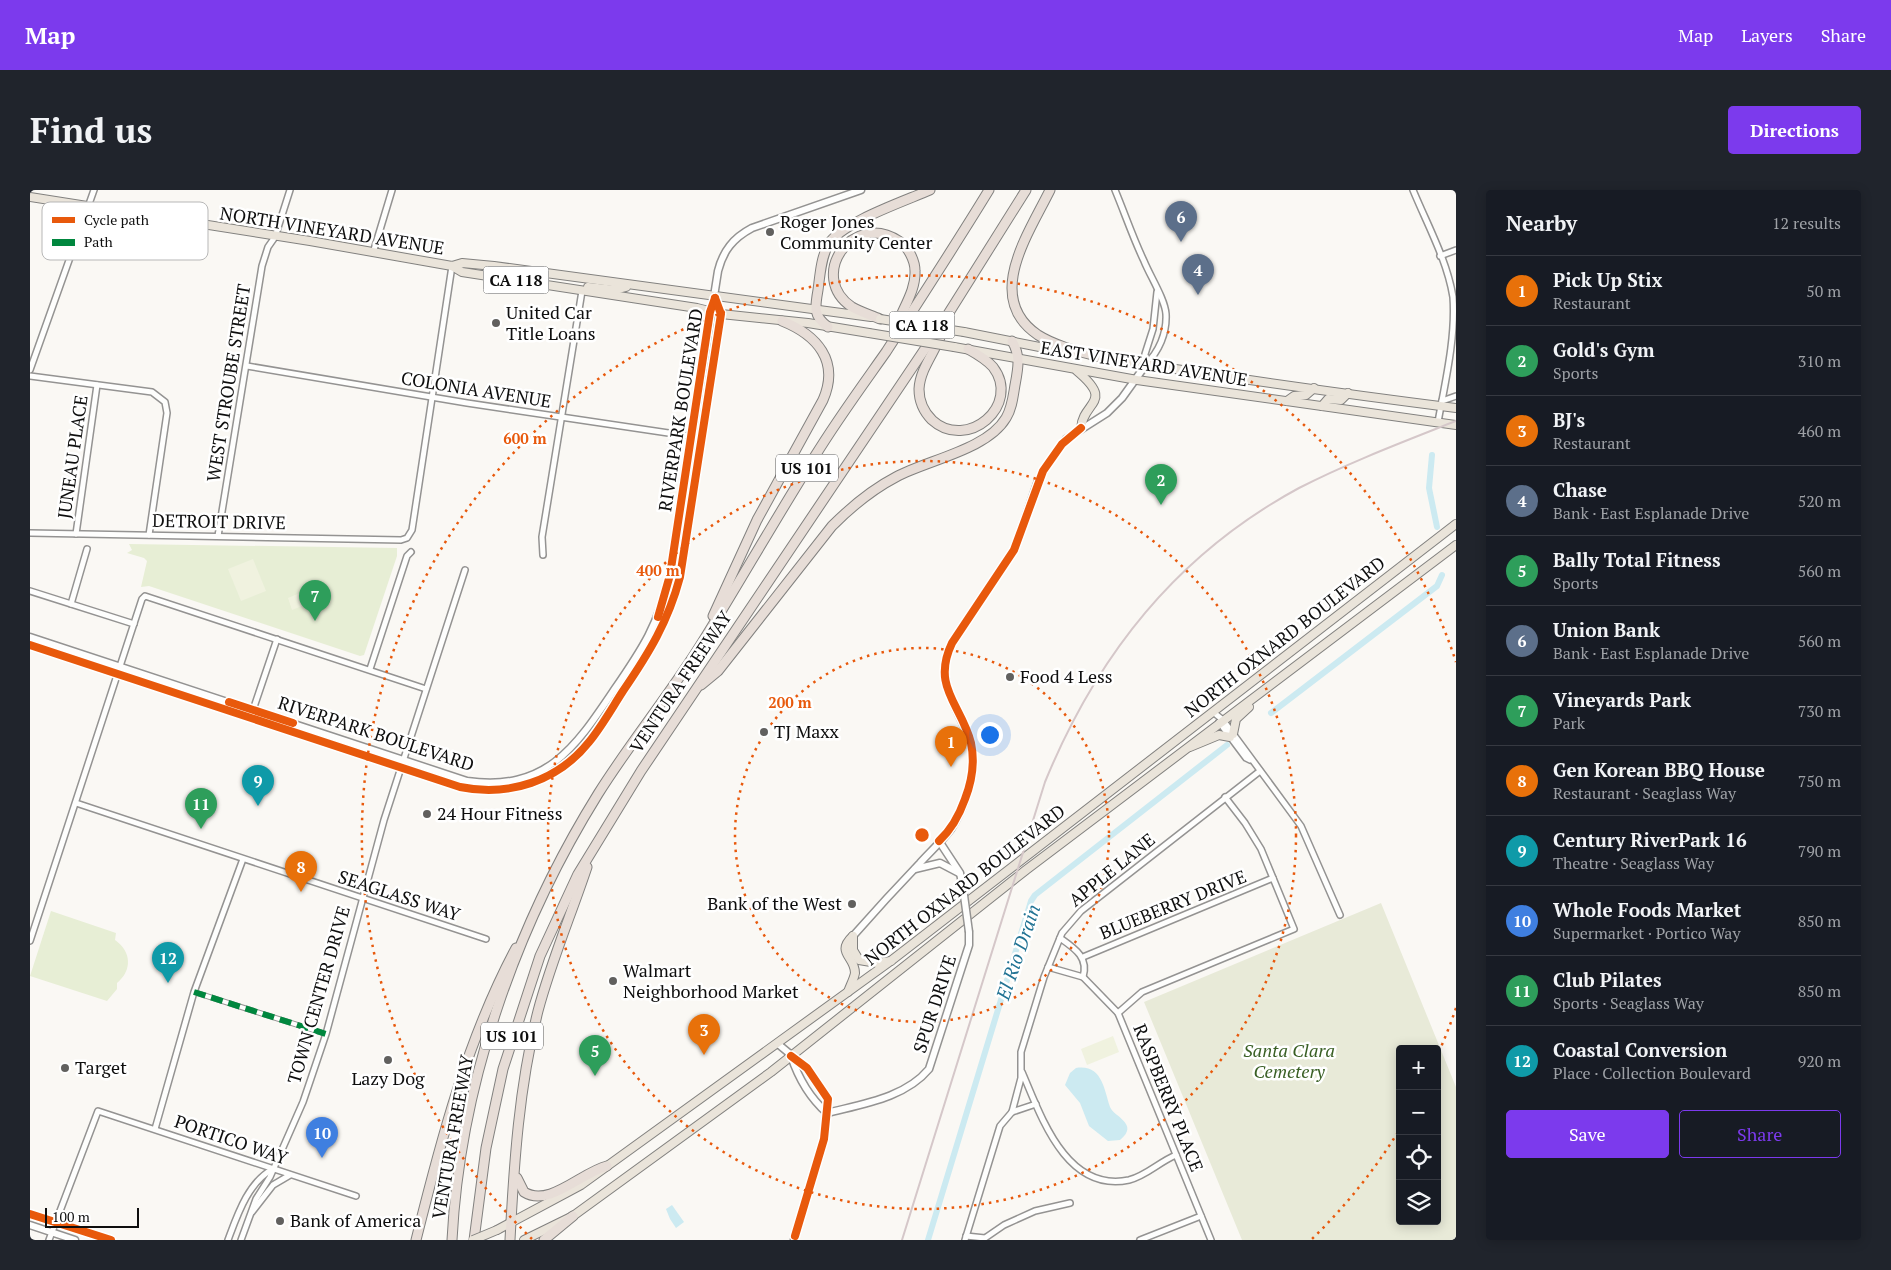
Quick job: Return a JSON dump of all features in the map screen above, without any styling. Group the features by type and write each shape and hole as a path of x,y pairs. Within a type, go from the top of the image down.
{"highway":[{"path":"828,327 820,321 815,310 822,260 828,244 835,236 858,222 930,190"},
{"name":"VENTURA FREEWAY","path":"452,1240 460,1171 483,1056 503,995 534,915 561,859 599,793 698,650 816,454 891,343 989,190"},
{"name":"VENTURA FREEWAY","path":"474,1240 486,1148 503,1069 514,1030 557,917 594,846 693,692 945,319 1026,190"},
{"path":"1050,190 1013,269 1011,287 1015,305 1021,318 1039,336 1053,343 1104,358"},
{"path":"880,319 852,307 842,298 833,277 834,266 843,247 859,236 869,233 891,236 902,243 910,253 915,269 914,284 891,343"},
{"path":"945,319 942,334 921,379 920,393 923,407 931,419 952,430 971,430 984,424 994,413 1000,396 1000,382 995,370 986,360 968,349"},
{"path":"698,650 757,520 826,393 828,368 820,348 806,332 782,321"},
{"path":"693,692 718,671 832,526 849,510 894,478 976,443 997,430 1006,419 1012,403 1019,358 1012,341"},
{"path":"510,1240 520,1105 538,1011 553,958 594,846"},
{"path":"416,1240 436,1160 470,1048 498,982 534,915"},
{"path":"515,1166 519,1186 530,1196 539,1197 566,1186 595,1169 607,1166"},
{"path":"544,1240 573,1216"}],"main road":[{"name":"NORTH VINEYARD AVENUE","path":"30,197 62,202"},
{"name":"NORTH VINEYARD AVENUE","path":"208,226 310,241 452,266 462,272 721,314 828,327"},
{"name":"NORTH VINEYARD AVENUE","path":"452,266 462,263 494,266 630,286"},
{"name":"CA 118","path":"630,286 815,310"},
{"path":"582,291 591,287 615,290 630,286"},
{"name":"EAST VINEYARD AVENUE","path":"815,310 964,332 1148,366 1441,404 1456,408"},
{"name":"EAST VINEYARD AVENUE","path":"828,327 968,349 1137,380 1456,425"},
{"path":"1076,369 1092,385 1095,398 1092,407 1081,419 1081,428"},
{"path":"1286,401 1294,396 1306,396 1314,388"},
{"path":"1322,406 1328,399 1341,400 1348,393"},
{"name":"NORTH OXNARD BOULEVARD","path":"474,1240 511,1224 581,1185 778,1044 892,960 1456,524"},
{"name":"NORTH OXNARD BOULEVARD","path":"524,1240 573,1216 791,1056 952,928 1186,748 1456,545"},
{"path":"1186,748 1197,746 1219,735 1231,736 1236,719 1286,674"},
{"path":"854,936 853,950 859,960 877,963 892,960"},
{"path":"848,992 855,972 845,948 847,942 854,936"}],"street":[{"path":"90,202 94,190"},
{"name":"WEST STROUBE STREET","path":"218,536 262,266 268,247 275,237 290,190"},
{"path":"372,253 392,190"},
{"path":"715,298 720,261 736,238 752,228 848,192 861,190"},
{"path":"854,936 950,830 958,816 971,781 973,767 970,741 945,684 945,659 952,643 1014,550 1043,471 1066,440 1081,428 1107,413 1137,380 1155,356 1165,327 1165,304 1157,291 1115,190"},
{"path":"1413,190 1440,256 1450,285 1454,308 1451,345 1438,422"},
{"path":"1440,256 1456,250"},
{"path":"30,370 69,260"},
{"path":"433,397 452,266"},
{"path":"543,555 542,537 582,291"},
{"path":"1148,366 1145,354 1153,329 1157,291"},
{"name":"RIVERPARK BOULEVARD","path":"30,645 118,675 402,764 467,781 497,783 515,780 542,770 564,756 573,747 652,633 663,606 670,574 710,312 715,298"},
{"name":"RIVERPARK BOULEVARD","path":"30,637 253,710 460,787 502,790 517,788 546,778 580,752 590,741 646,657 662,630 673,604 680,577 721,314 715,298"},
{"name":"COLONIA AVENUE","path":"247,366 691,438 702,438"},
{"path":"30,376 152,392 162,397 167,413 149,535"},
{"name":"JUNEAU PLACE","path":"76,534 97,385"},
{"path":"1441,404 1456,396"},
{"name":"DETROIT DRIVE","path":"30,533 401,540 407,538 412,530 433,397"},
{"path":"70,604 87,549"},
{"path":"370,670 407,556 411,552"},
{"name":"TOWN CENTER DRIVE","path":"241,1240 256,1199 273,1169 302,1102 326,1034 346,965 362,898 402,764 465,570"},
{"path":"30,591 134,624"},
{"path":"30,941 32,926 76,803 142,599 145,596 426,689"},
{"path":"253,710 277,639"},
{"path":"1213,712 1301,826 1340,915"},
{"name":"APPLE LANE","path":"965,1238 1000,1126 1012,1112 1019,1090 1022,1050 1048,967 1060,938 1081,911 1260,771"},
{"path":"1118,1013 1142,992 1294,930 1254,836 1225,798"},
{"name":"SEAGLASS WAY","path":"76,803 486,938"},
{"name":"SPUR DRIVE","path":"827,1113 902,1091 921,1079 929,1069 969,945 964,888 960,873 940,841"},
{"path":"154,1129 194,992 242,859"},
{"path":"913,870 926,865 940,863 960,873"},
{"name":"BLUEBERRY DRIVE","path":"1082,957 1273,878"},
{"path":"1060,938 1082,957 1086,970 1083,977"},
{"name":"RASPBERRY PLACE","path":"1048,967 1083,977 1118,1013 1211,1240"},
{"path":"194,992 326,1034"},
{"path":"778,1044 807,1068 828,1099 824,1139 794,1239"},
{"path":"791,1056 797,1074 818,1104 827,1113"},
{"path":"1021,1069 1050,1136 1058,1149 1093,1176 1116,1182 1129,1180 1141,1176 1176,1155"},
{"path":"1012,1112 1036,1104"},
{"name":"PORTICO WAY","path":"56,1222 98,1111 356,1196"},
{"name":"TOWN CENTER DRIVE","path":"228,1240 237,1216 251,1191 265,1173 273,1169"},
{"name":"TOWN CENTER DRIVE","path":"249,1216 273,1185 291,1175"},
{"path":"965,1238 985,1238 1019,1218 1070,1203"},
{"path":"30,1214 110,1240"},
{"path":"1140,1240 1201,1216"},
{"path":"50,1240 56,1222"},
{"path":"30,1225 75,1240"}],"green space":[{"path":"129,544 397,548 397,556 364,655 360,656 149,586 141,587 147,561 144,558 127,553 132,550"},
{"path":"253,559 266,591 241,601 228,569"},
{"path":"307,590 312,602 292,610 288,598"},
{"name":"Santa Clara Cemetery","path":"1381,903 1439,1045 1396,1045 1396,1225 1441,1225 1441,1050 1456,1087 1456,1240 1242,1240 1144,1002"},
{"path":"51,911 116,933 115,940 127,955 128,967 117,983 117,989 107,1001 30,976"},
{"path":"1113,1036 1119,1052 1087,1065 1081,1049"}],"water":[{"path":"1076,1068 1085,1068 1097,1074 1112,1111 1127,1125 1127,1130 1120,1140 1108,1141 1089,1126 1080,1103 1065,1085 1070,1073"},
{"path":"672,1205 684,1222 676,1228 666,1209"}],"waterway":[{"path":"1432,455 1429,488 1437,527"},
{"path":"1271,713 1437,586 1442,575"},
{"name":"El Rio Drain","path":"928,1240 1031,901 1035,895 1227,745"}],"railway":[{"path":"902,1240 1045,782 1089,692 1116,651 1146,612 1179,577 1215,544 1255,514 1318,479 1456,421"}],"marked path":[{"path":"194,992 326,1034"}],"cycle path":[{"path":"658,617 670,575 710,312 715,298"},
{"path":"30,645 460,787 496,790 531,783 547,776 577,756 598,730 649,650 670,608 680,577 721,314 715,298"},
{"path":"939,841 955,822 960,811 969,785 973,764 971,743 946,684 946,658 952,643 1014,550 1043,471 1062,444 1081,428"},
{"path":"229,702 293,723"},
{"path":"791,1056 807,1068 828,1099 824,1139 795,1236"},
{"path":"30,1214 111,1240"}],"place":[{"name":"Roger Jones Community Center","path":"770,232"},
{"name":"Union Bank","path":"1181,242"},
{"name":"Chase","path":"1198,295"},
{"name":"United Car Title Loans","path":"496,323"},
{"name":"Gold's Gym","path":"1161,505"},
{"name":"Vineyards Park","path":"315,621"},
{"name":"Food 4 Less","path":"1010,677"},
{"name":"TJ Maxx","path":"764,732"},
{"name":"Pick Up Stix","path":"951,767"},
{"name":"Century RiverPark 16","path":"258,806"},
{"name":"24 Hour Fitness","path":"427,814"},
{"name":"Club Pilates","path":"201,829"},
{"name":"Gen Korean BBQ House","path":"301,892"},
{"name":"Bank of the West","path":"852,904"},
{"name":"Walmart Neighborhood Market","path":"613,981"},
{"name":"Coastal Conversion","path":"168,983"},
{"name":"BJ's","path":"704,1055"},
{"name":"Lazy Dog","path":"388,1060"},
{"name":"Target","path":"65,1068"},
{"name":"Bally Total Fitness","path":"595,1076"},
{"name":"Whole Foods Market","path":"322,1158"},
{"name":"Bank of America","path":"280,1221"}]}
